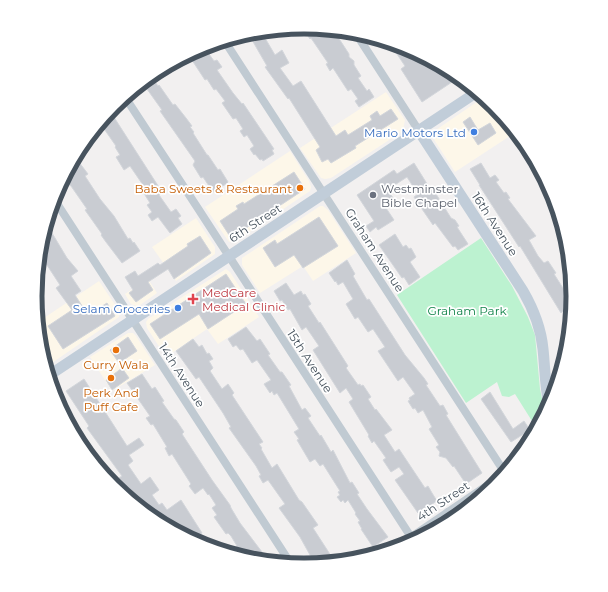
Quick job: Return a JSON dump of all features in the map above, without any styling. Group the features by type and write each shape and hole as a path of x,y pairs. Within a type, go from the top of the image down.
{"street":[{"name":"16th Avenue","path":"360,40 524,291 532,307 542,339 547,394"},
{"name":"Graham Avenue","path":"228,46 501,468"},
{"name":"6th Street","path":"54,372 472,95"},
{"name":"15th Avenue","path":"128,102 410,535"},
{"name":"14th Avenue","path":"58,206 286,557"},
{"name":"4th Street","path":"420,531 478,492"}],"shaded area":[{"path":"386,92 405,120 403,131 331,178 321,178 300,148"},
{"path":"479,101 501,123 511,135 455,172 433,138 433,132"},
{"path":"290,151 309,181 311,187 310,191 236,241 229,242 205,207"},
{"path":"320,206 323,206 328,210 356,253 313,281 303,266 260,293 242,265 242,258"},
{"path":"196,218 215,247 215,254 176,281 152,247"},
{"path":"226,269 230,272 259,317 218,344 207,329 166,357 147,328 146,322 148,319"},
{"path":"148,279 157,293 140,305 136,306 131,304 125,294"},
{"path":"99,281 120,312 119,317 51,364 44,330 43,318"},
{"path":"128,333 133,333 136,336 155,365 112,391 90,357"}],"green space":[{"name":"Graham Park","path":"481,238 512,286 528,317 535,335 540,389 543,403 533,423 515,394 509,397 502,396 497,382 466,403 397,295"}],"building":[{"path":"307,34 337,36 349,54 349,57 354,61 354,65 361,76 358,78 367,91 369,89 374,97 359,107 355,101 358,99 351,89 348,91 333,68 330,71 326,64 328,63 311,38 310,39"},
{"path":"261,38 262,40 265,38 275,55 282,50 289,63 280,68 293,86 301,81 336,136 345,130 348,135 372,120 370,116 377,111 380,116 391,109 398,119 331,163 328,159 322,162 316,150 320,147 289,98 288,99 265,67 267,66 252,39"},
{"path":"395,50 435,69 449,78 452,82 422,102 401,69 405,66"},
{"path":"208,53 214,61 217,60 222,67 217,70 233,93 242,104 243,103 274,149 272,150 274,154 263,161 262,159 260,160 255,154 254,155 250,149 254,146 247,135 244,137 240,131 243,129 236,118 233,119 222,103 225,101 216,89 214,90 207,79 205,80 192,59"},
{"path":"154,81 192,126 190,127 194,132 193,133 207,155 218,170 220,169 228,182 226,184 213,192 203,177 201,178 193,165 195,161 160,111 162,110 146,87"},
{"path":"114,116 162,192 159,195 171,212 176,209 181,216 178,218 182,224 170,233 158,217 152,221 148,215 152,212 147,205 150,203 140,187 143,185 130,166 124,170 116,157 120,155 115,147 116,146 103,128"},
{"path":"470,117 478,130 490,123 496,133 478,145 463,122"},
{"path":"79,162 88,174 85,176 100,199 114,216 128,239 130,238 133,243 134,242 140,251 122,263 101,235 102,234 85,210 87,209 68,183"},
{"path":"414,163 429,187 431,186 451,218 455,220 459,226 457,227 468,244 458,250 455,246 453,247 435,223 433,225 414,197 418,194 407,177 387,190 394,199 384,205 394,220 378,230 376,227 370,232 366,226 374,221 357,195 394,170 397,174"},
{"path":"481,163 490,178 495,175 499,180 496,182 504,193 506,192 510,198 508,199 536,236 529,240 538,256 544,263 548,261 566,293 565,314 563,311 561,313 470,169"},
{"path":"294,172 305,189 231,238 220,221 238,209 236,206 243,202 244,204"},
{"path":"319,217 338,246 303,268 294,255 275,267 263,248 275,240 277,244"},
{"path":"50,230 67,258 78,271 71,276 81,291 75,295 88,315 107,303 115,316 63,349 48,326 72,310 56,288 60,285 45,262"},
{"path":"395,234 403,247 406,245 409,249 411,248 416,257 410,262 420,277 409,285 404,277 402,278 379,245"},
{"path":"200,236 211,253 174,279 168,269 148,282 153,290 136,302 129,293 133,290 125,277 135,271 138,276 158,263 160,265"},
{"path":"347,260 355,274 353,276 367,300 369,299 405,355 424,378 428,384 426,385 440,406 443,405 448,414 446,415 482,473 466,484 454,466 453,467 446,458 439,456 440,452 436,447 439,445 429,429 432,427 423,410 418,413 415,408 413,409 408,401 410,400 409,398 415,394 403,377 398,381 378,351 385,347 373,329 368,332 358,317 355,319 346,304 353,299 343,282 338,285 329,273"},
{"path":"226,274 246,304 208,329 199,314 160,339 150,324"},
{"path":"286,283 294,295 301,291 303,295 305,294 311,304 308,306 348,366 346,368 358,385 363,385 371,397 368,399 375,410 376,409 392,430 384,435 395,452 399,449 425,488 428,486 437,501 418,513 395,480 404,474 399,467 391,472 383,460 386,458 374,441 372,443 368,436 369,435 349,402 353,399 346,388 340,393 313,350 319,346 306,327 302,330 290,309 288,310 282,300 280,301 274,291"},
{"path":"246,327 257,341 260,339 270,354 268,355 291,385 289,386 302,410 305,408 311,416 308,418 320,436 321,435 331,452 333,450 350,483 352,482 359,493 357,494 388,537 373,547 361,529 358,522 360,521 348,500 345,503 343,500 341,502 337,497 340,495 338,492 340,491 323,464 320,466 315,459 310,462 294,432 299,429 277,393 274,395 272,391 270,393 264,384 271,380 257,360 252,363 243,349 240,350 236,345 233,347 228,339"},
{"path":"128,337 137,351 119,363 110,350"},
{"path":"193,339 199,347 202,345 207,354 209,353 213,359 209,361 213,368 210,371 222,389 228,384 234,393 232,395 263,442 259,444 272,468 277,464 299,500 318,525 313,528 331,556 311,558 300,537 279,508 285,504 268,480 263,483 256,466 229,428 231,427 223,413 199,377 196,379 176,351"},
{"path":"122,368 129,378 112,390 106,380"},
{"path":"142,374 152,389 155,387 164,401 162,402 184,432 182,434 230,505 240,523 264,555 238,549 231,536 228,533 226,534 214,517 217,515 212,508 216,505 209,494 208,495 203,488 195,494 189,486 191,484 172,454 169,456 165,448 167,447 153,424 151,425 146,418 150,416 127,383"},
{"path":"84,379 127,446 139,438 144,445 129,455 133,461 128,465 141,484 150,477 159,490 152,495 159,505 162,503 167,510 181,500 202,533 198,535 158,514 124,486 119,478 122,476 87,428 89,426 66,391"},
{"path":"490,392 513,429 524,421 530,429 529,431 511,442 481,399"}],"place":[{"name":"Mario Motors Ltd","path":"474,132"},
{"name":"Baba Sweets & Restaurant","path":"300,188"},
{"name":"Westminster Bible Chapel","path":"373,195"},
{"name":"MedCare Medical Clinic","path":"193,299"},
{"name":"Selam Groceries","path":"178,308"},
{"name":"Curry Wala","path":"116,350"},
{"name":"Perk And Puff Cafe","path":"111,378"}]}
